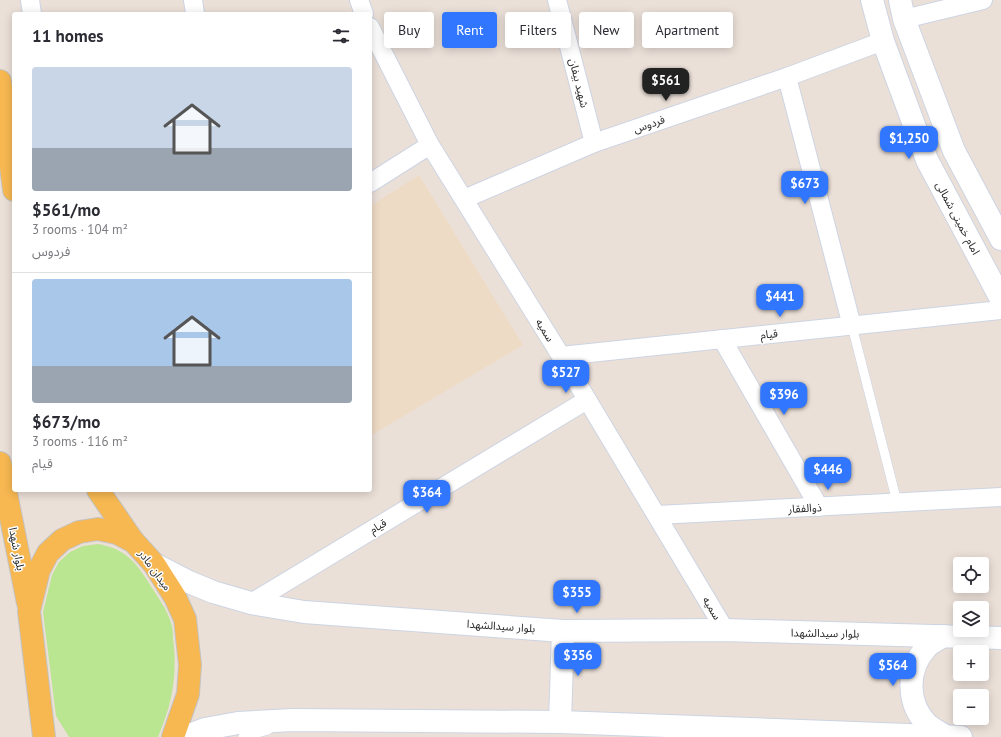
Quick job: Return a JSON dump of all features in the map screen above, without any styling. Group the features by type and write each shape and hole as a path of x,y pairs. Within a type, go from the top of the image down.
{"main road":[{"name":"امام خمینی شمالی","path":"872,0 882,41 928,160 1001,299"},
{"path":"902,10 954,151 1001,239"},
{"path":"0,81 12,174"},
{"path":"0,464 12,476"},
{"name":"بلوار شهدا","path":"0,464 29,611"},
{"path":"99,492 134,542"},
{"name":"میدان مادر","path":"46,732 29,611 39,570 48,553 62,540 79,532 98,529 117,533 134,542 154,564 175,597 185,619 190,665 188,694 173,737"},
{"name":"بلوار سیدالشهدا","path":"154,564 201,587 251,603 304,612 563,631 725,630 1001,638"},
{"path":"560,722 563,631"},
{"path":"943,636 926,648 914,666 910,686 915,708 927,725 953,736"},
{"path":"184,737 205,729 238,723 304,720 560,722 787,733 953,736"}],"street":[{"path":"30,0 32,12"},
{"path":"193,0 195,12"},
{"path":"359,0 363,12"},
{"name":"شهید بیفان","path":"557,0 594,143"},
{"path":"902,10 983,0"},
{"name":"سمیه","path":"372,31 430,144 562,356 725,630"},
{"name":"فردوس","path":"464,199 594,143 787,77 882,41"},
{"path":"787,77 852,326"},
{"path":"372,182 430,144"},
{"name":"قیام","path":"562,356 1001,310"},
{"path":"722,339 819,507"},
{"name":"قیام","path":"251,603 587,400"},
{"name":"ذوالفقار","path":"656,516 1001,497"}],"lane":[{"path":"852,326 897,502"},
{"path":"243,737 304,720"}],"shaded area":[{"path":"419,175 523,345 372,435 372,205"}],"green space":[{"path":"98,544 115,549 134,562 162,603 172,625 175,665 173,689 167,713 158,737 69,737 56,716 43,612 52,575 59,562 70,552 83,546"}]}
